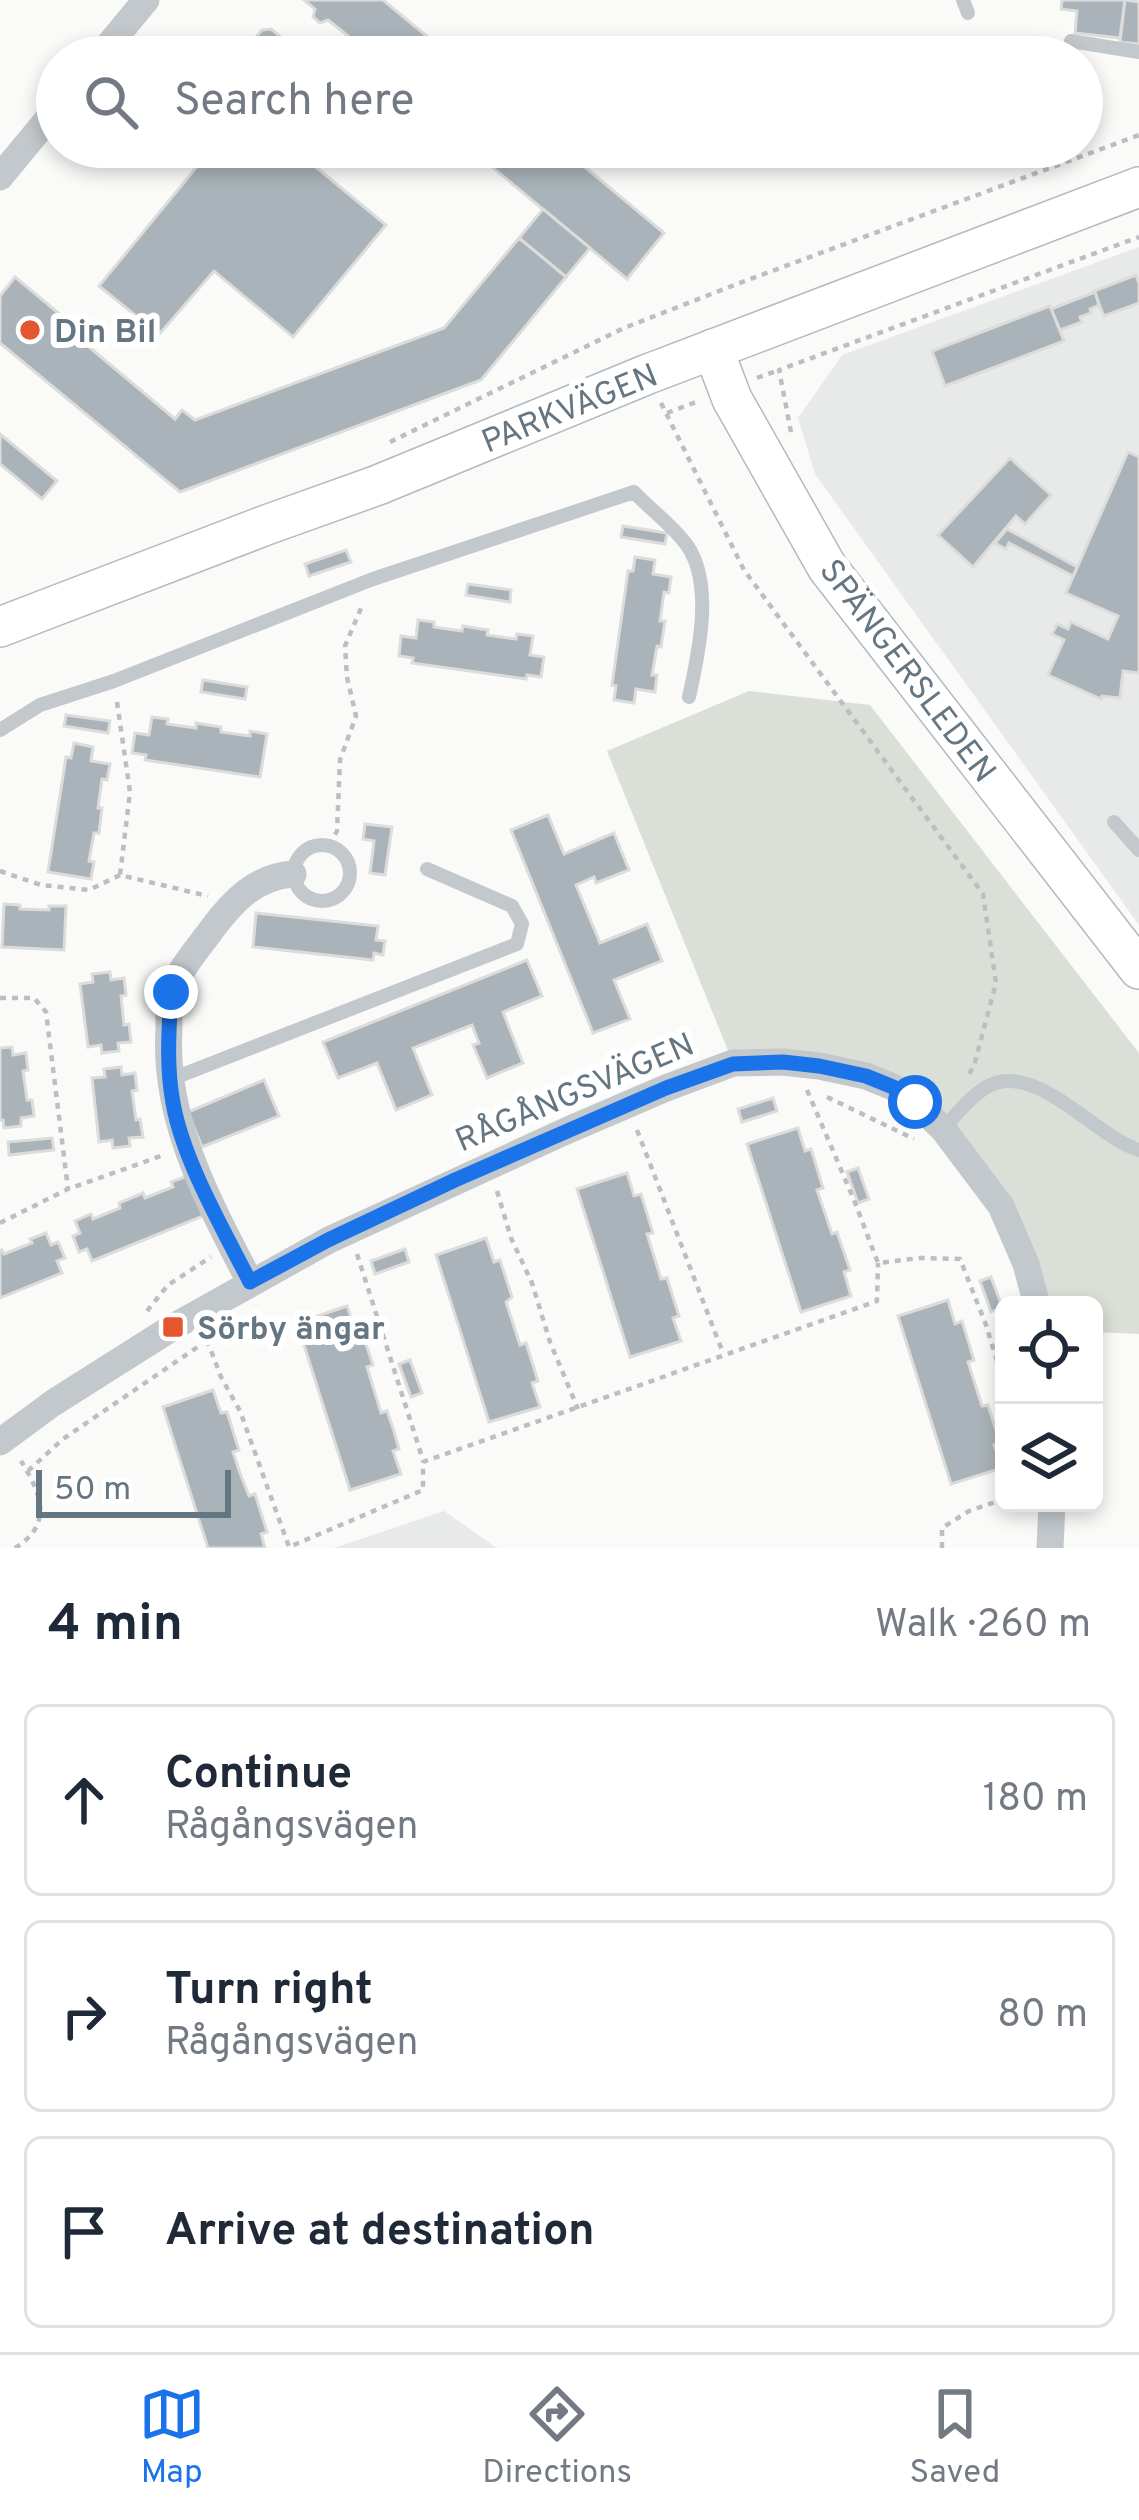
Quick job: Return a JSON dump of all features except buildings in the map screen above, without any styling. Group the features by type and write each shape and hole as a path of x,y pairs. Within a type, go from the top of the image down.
{"main road":[{"name":"PARKVÄGEN","path":"0,627 378,485 648,374 1139,187"},
{"name":"SPÄNGERSLEDEN","path":"713,349 732,399 827,567 1139,969"}],"street":[{"path":"116,36 146,0"},
{"path":"0,177 36,133"},
{"path":"250,1282 186,1147 174,1109 169,1080 171,992 194,952 233,902 261,880 293,874"},
{"name":"RÅGÅNGSVÄGEN","path":"3,1439 93,1378 328,1240 666,1088 733,1064 819,1066 866,1076 915,1102 930,1135 1001,1206 1026,1264 1034,1296"},
{"path":"1050,1548 1052,1512"}],"lane":[{"path":"1103,46 1139,52"},
{"path":"0,730 40,705 114,681 373,579 634,492 683,539 698,561 703,586 698,655 689,697"},
{"path":"1114,821 1139,850"},
{"path":"329,845 344,855 350,871 346,888 332,900 314,901 299,891 293,874 297,857 311,846 329,845"},
{"path":"169,1080 517,944 523,925 512,907 427,869"},
{"path":"930,1135 988,1085 1006,1081 1055,1096 1112,1139 1139,1150"}],"path":[{"path":"1103,148 1139,135"},
{"path":"377,448 624,328 1050,168"},
{"path":"791,440 779,370 1139,237"},
{"path":"648,374 744,570 982,894 996,982 975,1062 960,1095 964,1107"},
{"path":"329,845 337,831 340,760 356,716 346,646 373,579"},
{"path":"114,681 130,792 120,875"},
{"path":"0,871 41,885 89,890 120,875 233,902"},
{"path":"0,998 34,998 46,1012 68,1189"},
{"path":"423,1462 878,1301 878,1263 805,1085 930,1135"},
{"path":"635,1124 723,1353"},
{"path":"0,1223 68,1189 186,1147"},
{"path":"496,1191 578,1409"},
{"path":"140,1321 168,1285 231,1244"},
{"path":"28,1471 63,1439 207,1340 241,1411 289,1547 423,1490 423,1462 357,1255"},
{"path":"878,1263 960,1259 995,1354"},
{"path":"3,1439 28,1471 41,1505 33,1535 15,1548"},
{"path":"942,1548 943,1528 969,1511 995,1502"}],"shaded area":[{"path":"1139,247 1139,925 815,474 798,418 842,355"},
{"path":"749,691 870,705 1139,1053 1139,1334 1103,1332 1103,1296 1034,1296 1001,1206 893,1087 733,1063 607,751"},
{"path":"444,1511 497,1548 334,1548"}],"place":[{"name":"Din Bil","path":"30,330"},
{"name":"Sörby ängar","path":"173,1327"}],"route":[{"path":"171,992 169,1080 174,1109 186,1147 250,1282 455,1180 666,1088 733,1064 819,1066 866,1076 915,1102"}]}
